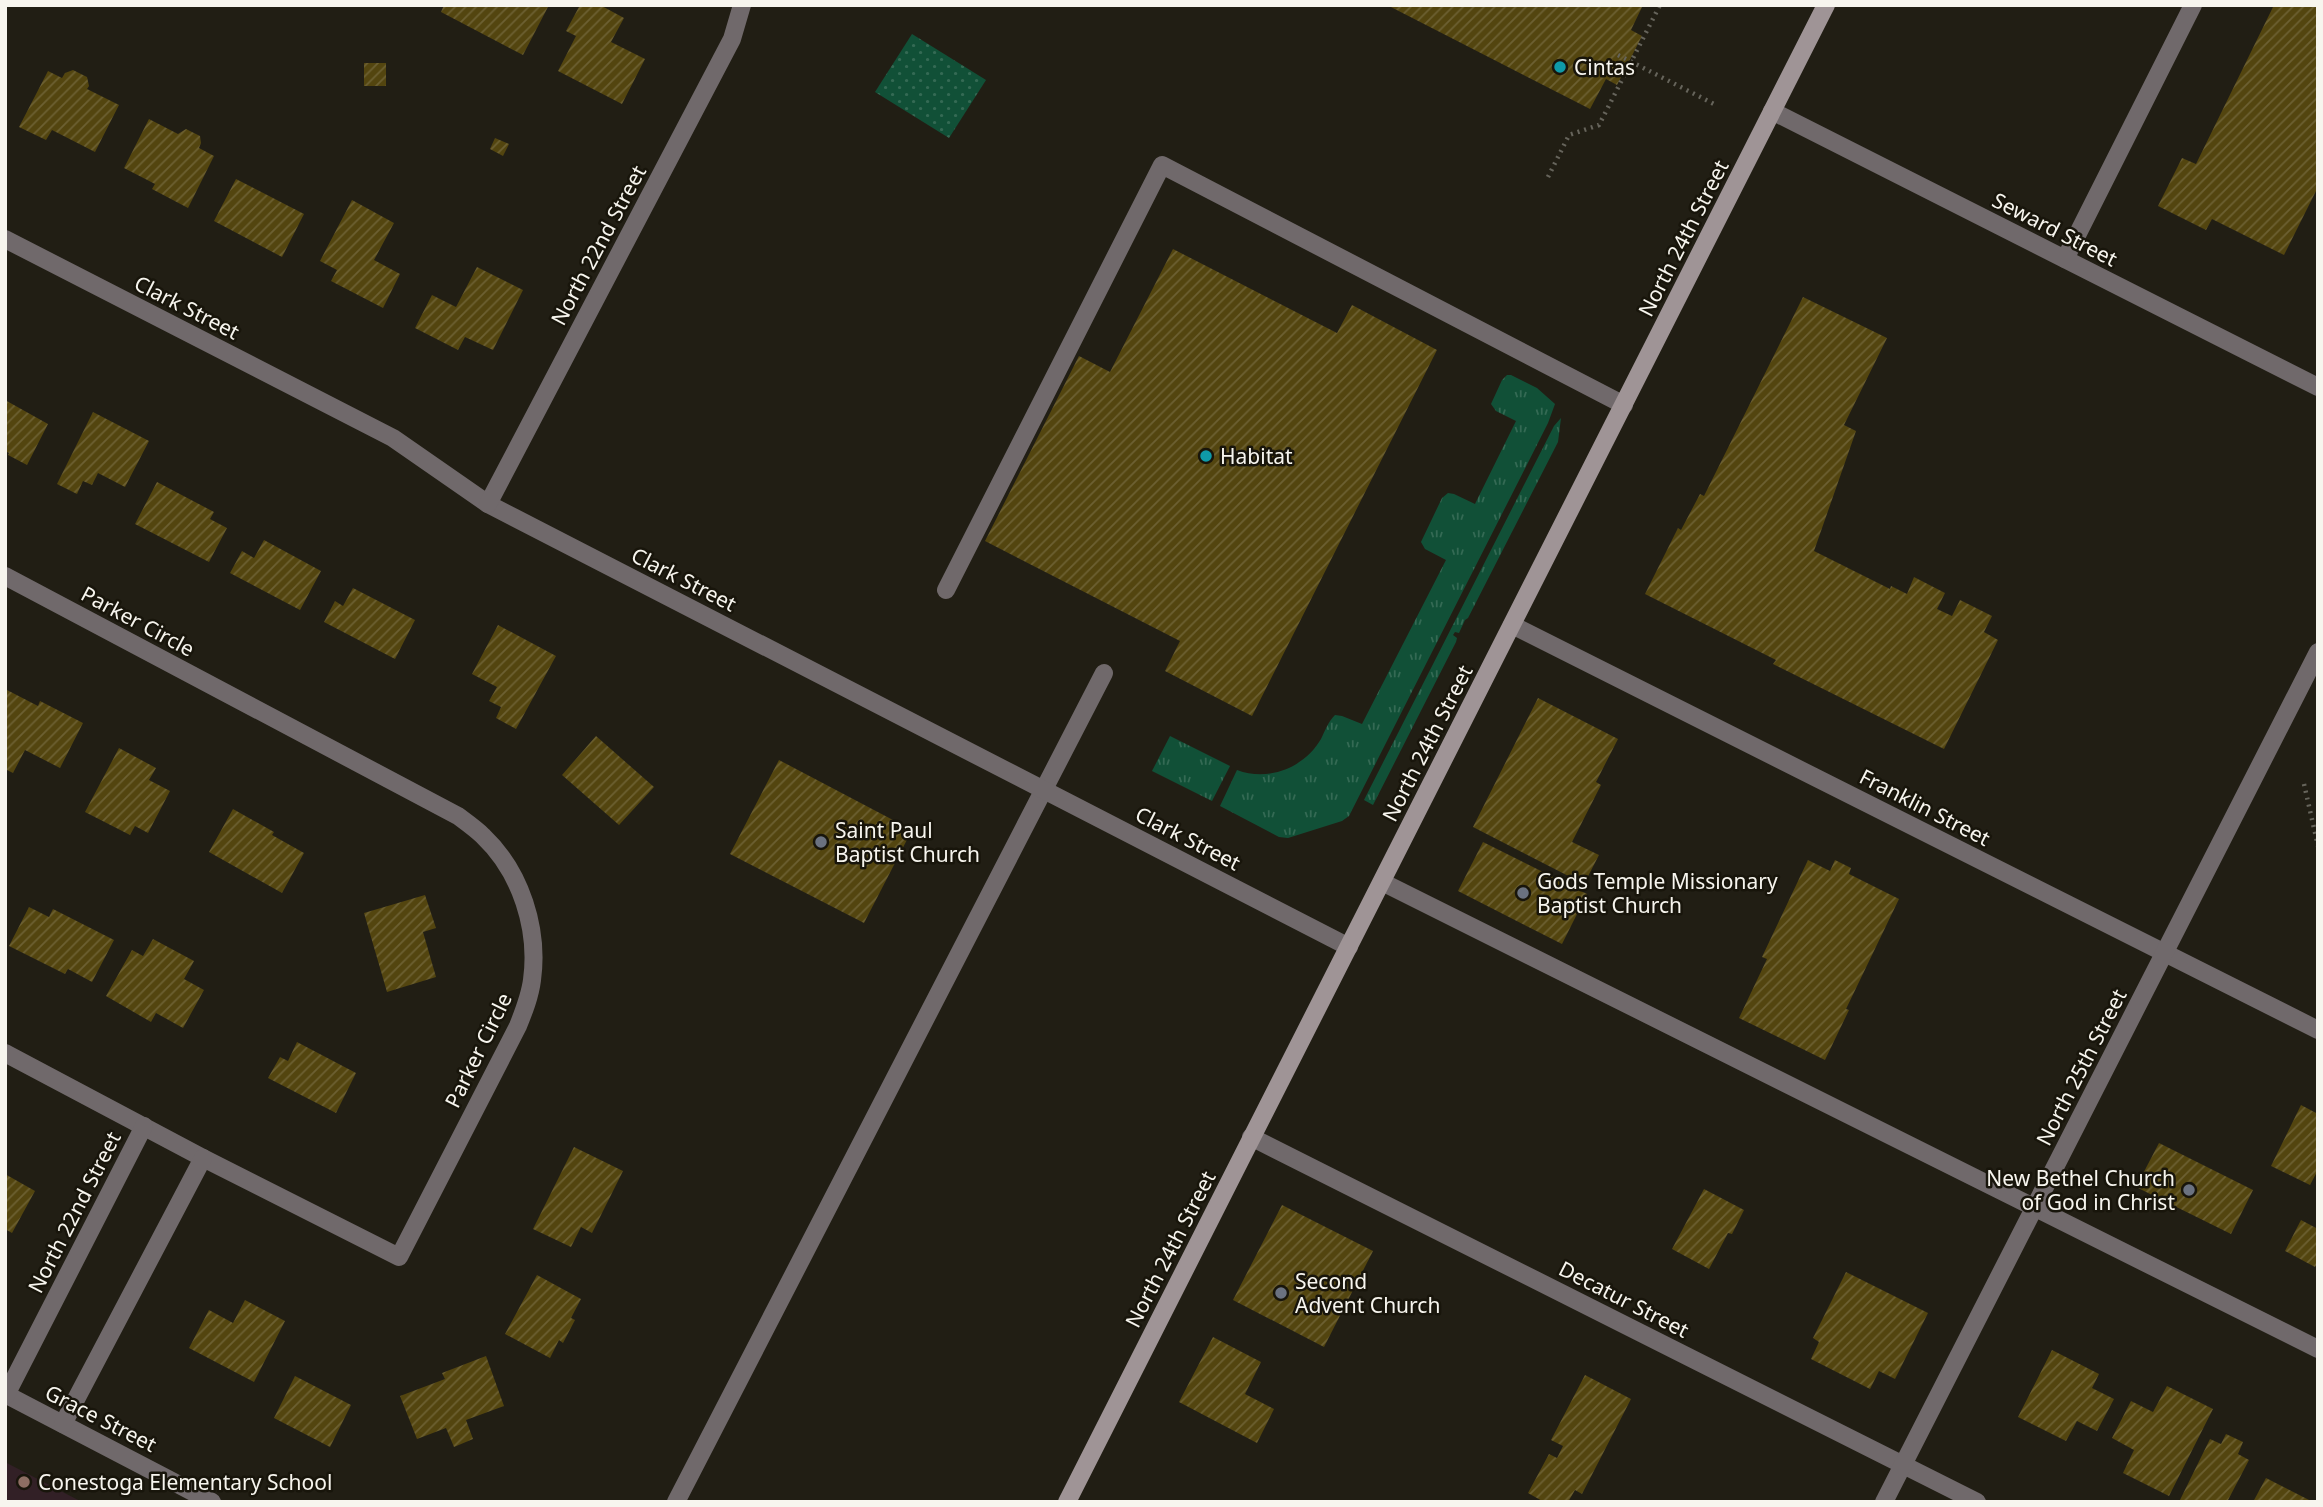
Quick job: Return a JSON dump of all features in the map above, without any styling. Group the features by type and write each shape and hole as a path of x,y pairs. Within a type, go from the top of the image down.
{"main road":[{"name":"North 24th Street","path":"1067,1502 1826,5"}],"street":[{"name":"North 22nd Street","path":"488,504 732,39 742,5"},
{"path":"2064,259 2193,5"},
{"name":"Seward Street","path":"1772,111 2318,387"},
{"path":"946,590 1162,165 1624,405"},
{"name":"Clark Street","path":"5,239 393,438 488,504 1349,947"},
{"name":"Parker Circle","path":"5,576 458,816 484,837 512,874 521,892 532,931 533,978 529,998 518,1026 399,1257 203,1158 5,1053"},
{"name":"Franklin Street","path":"1512,625 2318,1030"},
{"name":"North 25th Street","path":"1884,1502 2318,652"},
{"path":"676,1502 1104,673"},
{"path":"1382,882 2318,1349"},
{"name":"North 22nd Street","path":"6,1395 144,1126"},
{"name":"Decatur Street","path":"1251,1138 1977,1502"},
{"path":"63,1424 203,1158"},
{"name":"Grace Street","path":"6,1395 212,1502"}],"path":[{"path":"1548,177 1569,135 1599,125 1660,5"},
{"path":"1618,55 1714,104"},
{"path":"2304,784 2318,846"}],"shaded area":[{"name":"Conestoga Elementary School","path":"5,1462 82,1502 5,1502"}],"green space":[{"path":"912,34 986,80 949,138 875,92"},
{"path":"1507,375 1537,388 1555,404 1548,423 1349,816 1342,821 1288,838 1279,837 1220,806 1237,770 1273,773 1295,765 1314,749 1335,715 1362,724 1446,560 1425,549 1421,542 1442,498 1448,493 1454,494 1475,504 1516,421 1496,411 1491,404"},
{"path":"1561,418 1558,442 1468,618 1459,633 1455,632 1453,635 1457,638 1456,642 1373,805 1364,800 1554,426"},
{"path":"1170,736 1230,766 1212,801 1152,771"}],"building":[{"path":"444,5 549,5 523,55 441,12"},
{"path":"580,5 600,5 624,18 611,42 645,59 622,104 558,71 576,36 566,31"},
{"name":"Cintas","path":"1387,5 1643,5 1631,30 1642,36 1617,85 1606,79 1590,109"},
{"path":"2274,5 2318,5 2318,187 2284,255 2212,219 2206,230 2158,206 2182,158 2196,164"},
{"path":"364,63 386,63 386,86 364,86"},
{"path":"73,70 87,77 87,89 119,105 95,152 52,130 46,140 19,127 48,71 62,78 65,73"},
{"path":"149,119 178,134 186,129 200,136 199,148 214,156 188,208 152,189 155,184 124,168"},
{"path":"495,138 509,144 503,156 490,149"},
{"path":"236,179 304,214 282,257 214,221"},
{"path":"352,200 394,223 374,260 400,274 383,308 331,281 337,270 320,261"},
{"name":"Habitat","path":"1173,249 1337,333 1352,305 1437,350 1252,716 1165,671 1180,641 985,541 1079,356 1110,372"},
{"path":"477,267 523,290 493,350 465,337 458,350 415,328 432,295 456,307"},
{"path":"1803,297 1887,338 1844,425 1856,431 1814,551 1890,589 1891,586 1907,594 1914,577 1945,593 1937,609 1952,616 1960,600 1992,616 1984,632 1998,640 1944,749 1773,664 1776,660 1645,594 1678,528 1681,530 1700,494 1704,496"},
{"path":"5,400 48,424 27,465 5,451"},
{"path":"93,412 149,441 125,487 98,473 92,485 83,481 77,494 57,484"},
{"path":"157,482 214,512 210,519 227,528 209,562 135,524"},
{"path":"264,540 321,571 300,610 230,573 242,551 254,558"},
{"path":"353,588 415,620 395,659 324,622 335,601 343,606"},
{"path":"498,625 556,656 516,729 496,718 501,707 489,701 497,687 472,674"},
{"path":"7,690 38,706 40,701 83,723 60,768 25,750 13,773 5,769"},
{"path":"1538,698 1618,739 1596,782 1601,785 1572,842 1599,855 1584,884 1473,827"},
{"path":"596,736 654,787 619,825 562,775"},
{"path":"119,748 156,768 149,780 170,791 148,833 135,826 130,835 85,812"},
{"name":"Saint Paul Baptist Church","path":"779,760 912,830 864,923 730,854"},
{"path":"233,809 304,853 282,893 209,852"},
{"name":"Gods Temple Missionary Baptist Church","path":"1483,842 1587,894 1562,944 1458,891"},
{"path":"1808,860 1830,871 1835,860 1851,868 1849,874 1899,899 1846,1009 1849,1010 1825,1060 1739,1018 1767,959 1762,957"},
{"path":"425,895 436,928 423,932 436,977 387,992 364,913"},
{"path":"29,907 49,917 53,909 114,940 92,982 68,969 65,974 9,946"},
{"path":"153,939 194,961 184,979 204,990 183,1028 156,1013 151,1022 106,996 132,950 143,956"},
{"path":"297,1042 356,1073 336,1113 268,1078 280,1057 288,1061"},
{"path":"2301,1105 2318,1114 2318,1170 2310,1185 2271,1166"},
{"path":"2159,1143 2253,1190 2231,1234 2136,1187"},
{"path":"574,1147 623,1171 592,1233 581,1227 571,1247 533,1229"},
{"path":"5,1174 35,1191 12,1233 5,1229"},
{"path":"1704,1189 1744,1210 1709,1269 1672,1249"},
{"path":"1282,1205 1373,1251 1324,1347 1233,1300"},
{"path":"2301,1220 2318,1229 2318,1262 2315,1267 2285,1251"},
{"path":"1846,1272 1928,1313 1895,1379 1879,1371 1870,1389 1811,1359 1819,1342 1813,1338"},
{"path":"537,1275 581,1299 571,1318 575,1320 563,1343 559,1340 550,1358 505,1334"},
{"path":"245,1300 285,1321 254,1382 189,1348 209,1310 233,1323"},
{"path":"1213,1337 1261,1362 1245,1394 1274,1409 1257,1443 1179,1402"},
{"path":"2052,1350 2099,1374 2092,1388 2114,1399 2097,1431 2077,1421 2066,1441 2018,1417"},
{"path":"486,1356 504,1406 466,1420 473,1439 454,1447 446,1428 417,1439 400,1396 445,1379 442,1373"},
{"path":"1585,1375 1631,1399 1582,1494 1575,1490 1568,1502 1544,1502 1528,1493 1549,1454 1557,1458 1563,1446 1551,1440"},
{"path":"295,1376 351,1405 330,1447 274,1418"},
{"path":"2167,1386 2213,1409 2169,1496 2123,1473 2134,1450 2112,1438 2131,1401 2153,1412"},
{"path":"2226,1434 2243,1442 2238,1454 2249,1460 2227,1502 2179,1502 2210,1439 2221,1444"},
{"path":"2266,1478 2313,1502 2253,1502"}],"place":[{"name":"Cintas","path":"1560,67"},
{"name":"Habitat","path":"1206,456"},
{"name":"Saint Paul Baptist Church","path":"821,842"},
{"name":"Gods Temple Missionary Baptist Church","path":"1523,893"},
{"name":"New Bethel Church of God in Christ","path":"2189,1190"},
{"name":"Second Advent Church","path":"1281,1293"},
{"name":"Conestoga Elementary School","path":"24,1482"}]}
